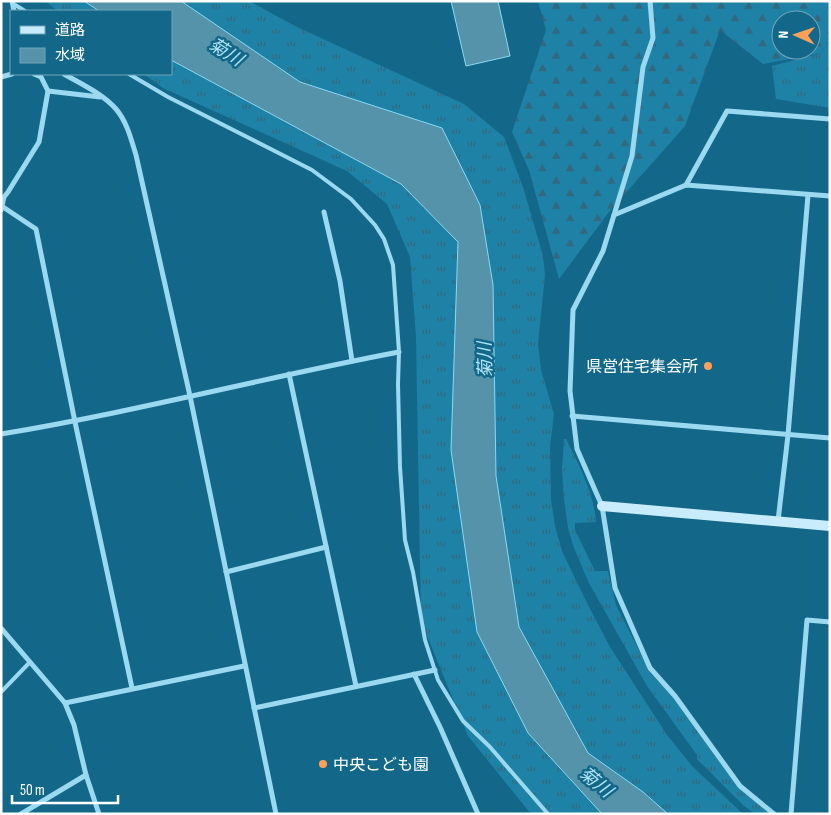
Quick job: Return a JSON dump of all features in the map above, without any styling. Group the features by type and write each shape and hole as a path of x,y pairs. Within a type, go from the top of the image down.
{"street":[{"path":"650,1 653,38 643,66 632,156 603,250 574,310 570,390 577,449 602,506 615,588 650,668 675,696 740,786 774,814"},
{"path":"36,75 41,77 48,91 39,142 8,192 2,197 2,208 36,229 132,688"},
{"path":"66,75 103,98 116,109 128,130 136,156 190,396 244,666 276,814"},
{"path":"48,91 103,98"},
{"path":"686,185 727,111 830,119"},
{"path":"614,215 686,185 830,196"},
{"path":"778,522 788,435 808,194"},
{"path":"324,212 340,281 352,361"},
{"path":"1,434 75,422 289,374 399,352"},
{"path":"289,374 356,686"},
{"path":"572,416 830,438"},
{"path":"602,506 830,526"},
{"path":"226,572 326,547"},
{"path":"791,814 807,620 830,622"},
{"path":"1,628 65,703 74,725 86,775 99,814"},
{"path":"65,703 244,666"},
{"path":"254,708 435,670"},
{"path":"414,674 440,727 478,814"},
{"path":"21,814 86,775"}],"lane":[{"path":"12,2 24,10"},
{"path":"131,75 168,98 312,170 351,199 375,225 384,239 393,265 399,352 400,467 404,540 413,572 425,640 438,680 463,721 490,747 548,814"},
{"path":"1,692 30,662"}],"green space":[{"path":"45,1 249,1 295,26 464,104 504,137 523,187 543,256 545,275 538,344 541,370 554,414 550,447 551,500 555,526 562,551 610,647 667,735 692,766 743,814 531,814 468,736 421,621 416,337 410,257 387,204 347,171 163,88 145,75 172,75 172,10 57,10"},
{"path":"538,1 830,1 830,40 821,53 821,10 771,10 771,60 784,60 763,64 720,30 685,126 609,212 559,279 529,170 512,132 546,30"},
{"path":"830,40 830,108 776,99 772,66 795,60 821,60 821,53"},
{"path":"564,439 566,439 585,479 595,511 596,522 575,523 575,530 595,571 608,571 616,605 651,674 673,697 739,788 770,814 755,814 744,806 697,759 697,755 647,686 589,583 574,548 568,528 562,469"}],"water":[{"name":"菊川","path":"84,1 181,1 300,82 442,128 480,205 493,285 496,476 519,627 588,753 643,792 668,814 602,814 528,733 477,632 451,450 458,242 401,184 172,61 172,10 98,10"},
{"path":"451,1 498,1 510,56 466,66"}],"place":[{"name":"県営住宅集会所","path":"708,366"},
{"name":"中央こども園","path":"323,764"}]}
